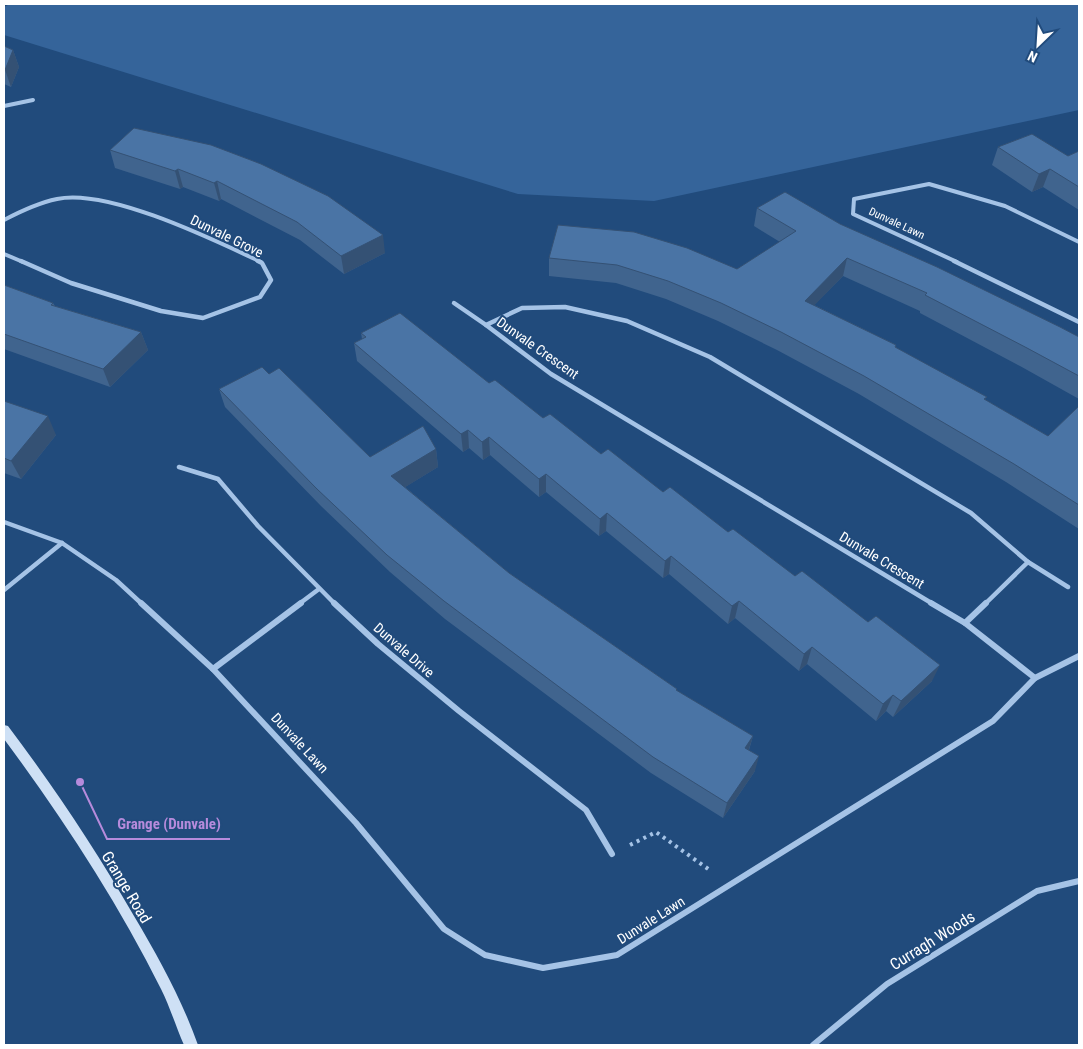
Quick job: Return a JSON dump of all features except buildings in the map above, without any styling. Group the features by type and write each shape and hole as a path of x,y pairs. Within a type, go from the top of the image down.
{"main road":[{"name":"Grange Road","path":"4,730 44,781 98,869 162,977 191,1045"}],"street":[{"path":"4,106 33,100"},
{"name":"Dunvale Lawn","path":"1079,242 1005,206 929,184 854,199 854,214 1010,286 1079,322"},
{"name":"Dunvale Grove","path":"4,220 26,208 59,198 93,199 149,214 208,237 262,263 271,280 260,297 203,318 161,311 70,283 4,254"},
{"path":"454,303 486,325"},
{"name":"Dunvale Crescent","path":"1035,678 965,623 551,374 486,325 522,308 566,307 627,321 702,353 971,513 1028,562 1068,587"},
{"name":"Dunvale Drive","path":"179,467 218,479 258,526 378,644 459,711 586,810 612,854"},
{"name":"Dunvale Lawn","path":"4,522 62,543 116,580 213,669 356,823 444,929 485,955 543,968 617,956 993,722 1035,678 1079,656"},
{"path":"4,590 62,543"},
{"path":"965,623 1028,562"},
{"path":"213,669 320,589"},
{"name":"Curragh Woods","path":"813,1045 887,984 1037,891 1079,881"}],"path":[{"path":"612,854 656,832 730,886"}],"shaded area":[{"path":"10,4 1079,4 1079,110 654,201 518,194 4,35 4,7"}],"place":[{"name":"Grange (Dunvale)","path":"80,782"}]}
